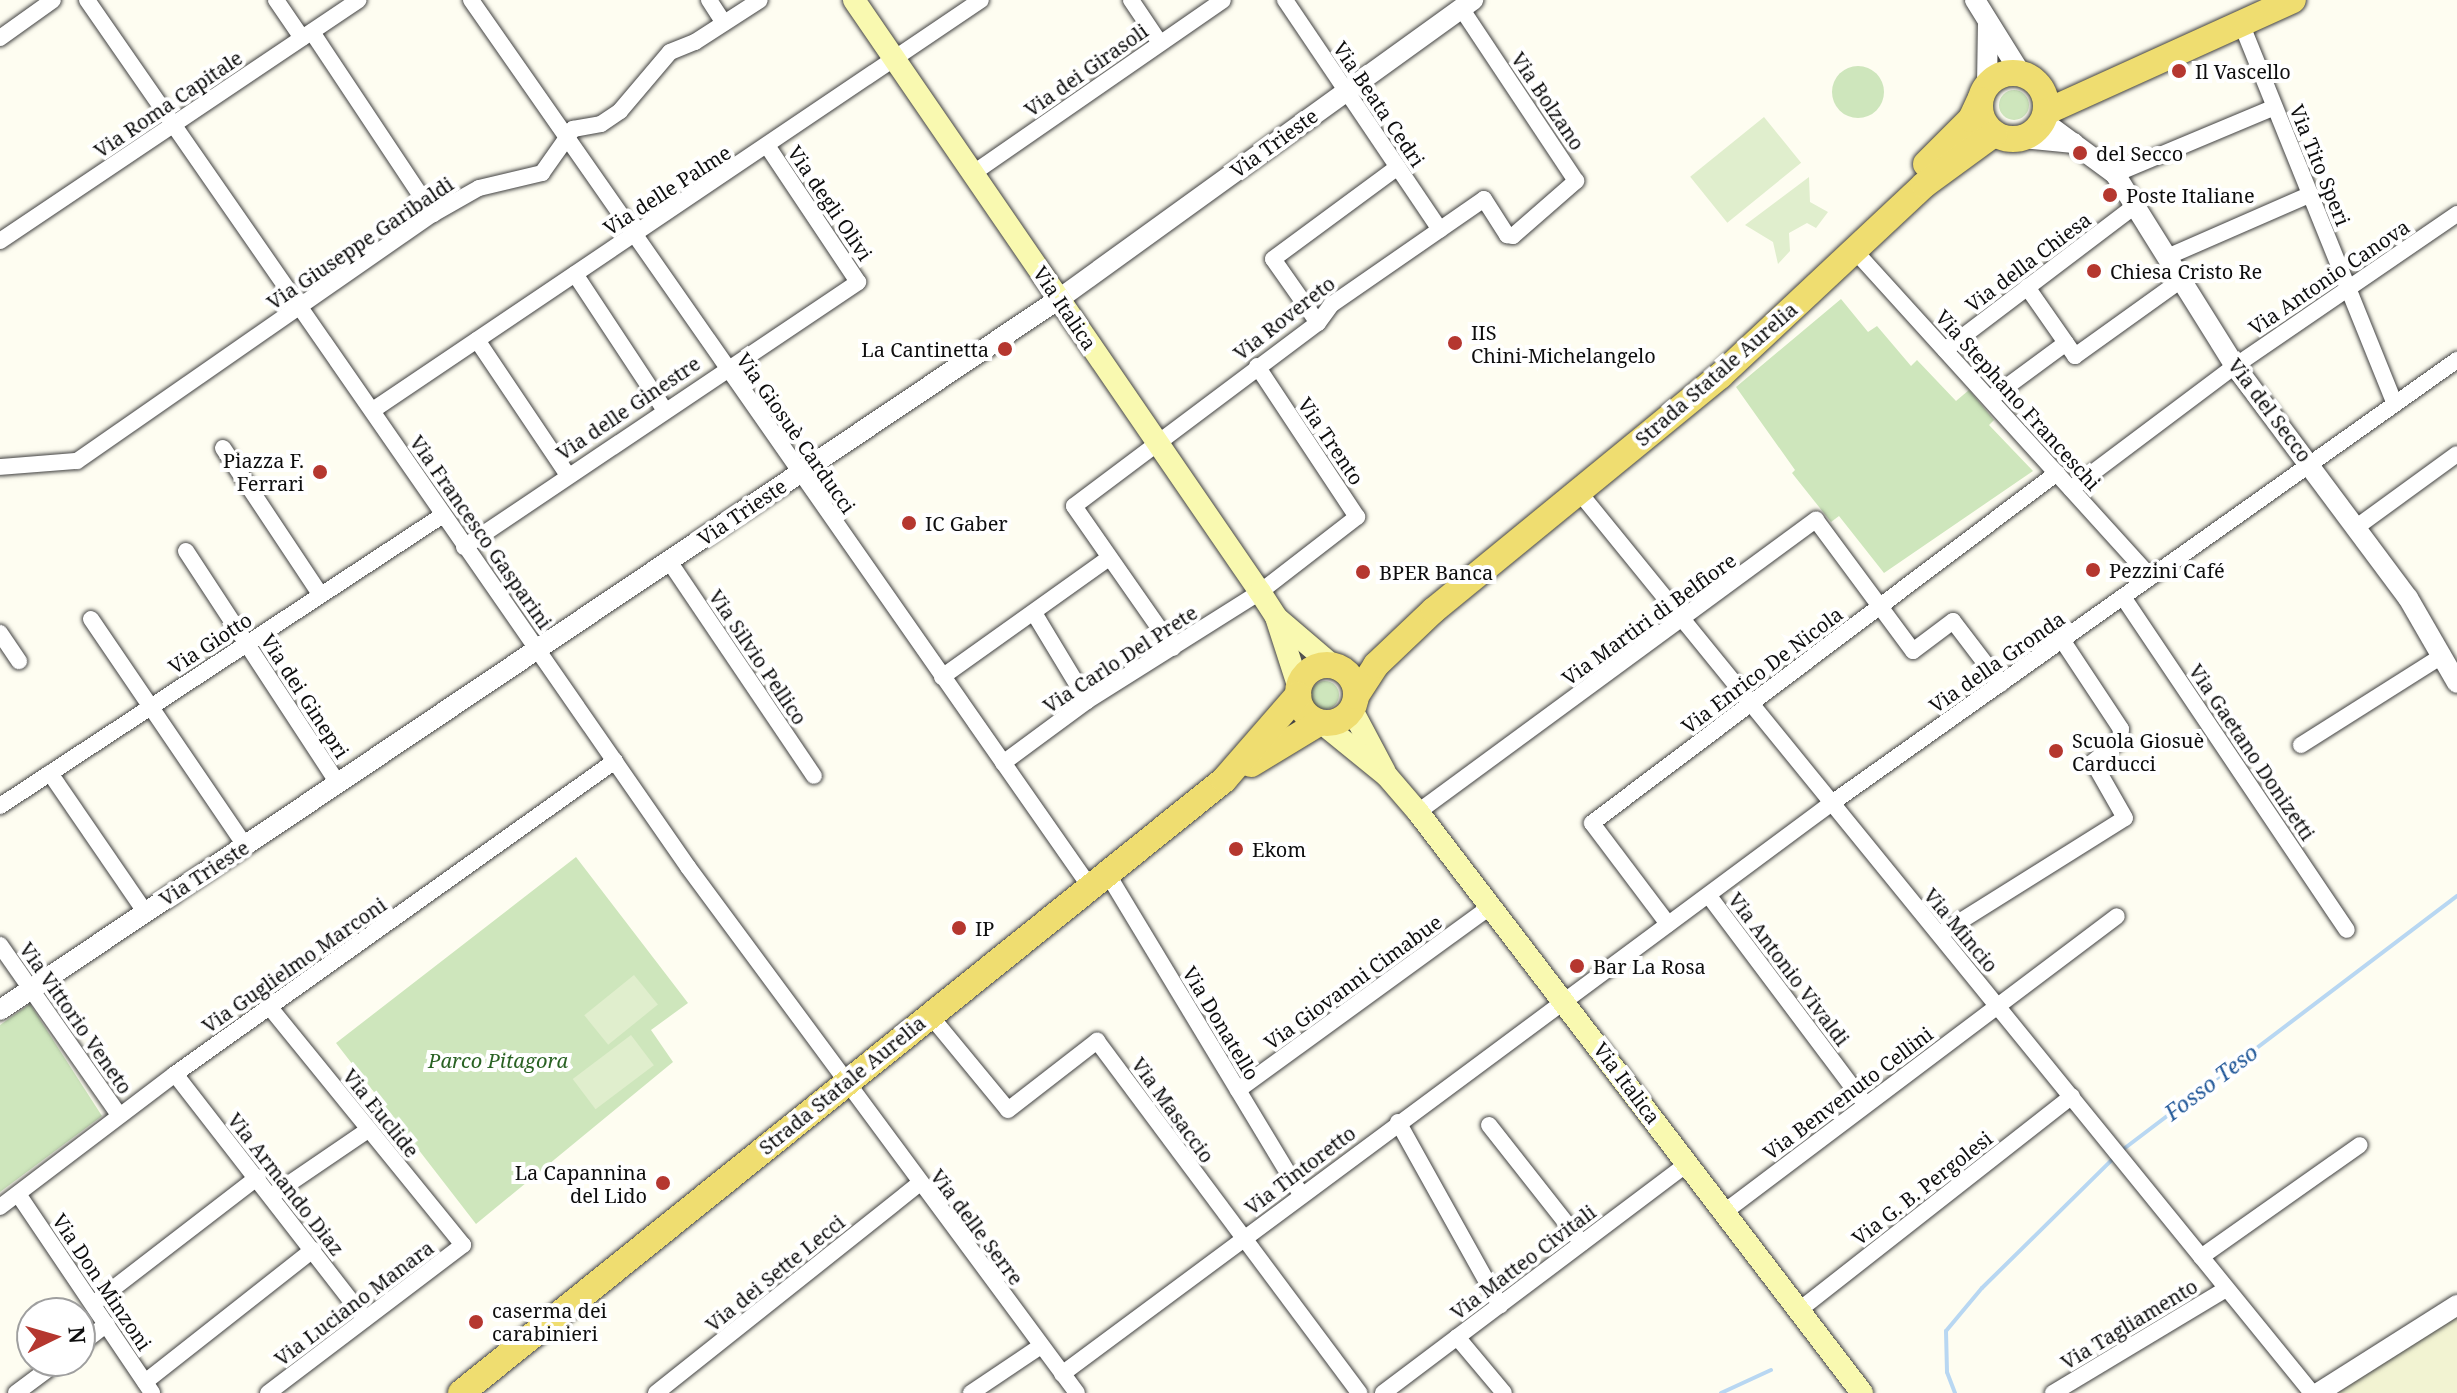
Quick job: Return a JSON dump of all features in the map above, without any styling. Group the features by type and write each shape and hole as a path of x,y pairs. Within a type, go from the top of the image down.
{"main road":[{"name":"Via Italica","path":"854,0 1260,592 1276,617 1298,691"},
{"path":"1983,93 1982,119 1994,134 2023,138 2045,116 2110,79 2293,0"},
{"path":"1762,334 1971,119 1983,93 2002,74 2071,85 2110,79"},
{"path":"2028,77 2045,95 2045,116"},
{"name":"Strada Statale Aurelia","path":"1354,703 1376,665 1434,610 1720,376 1924,185 1994,134"},
{"name":"Strada Statale Aurelia","path":"1333,666 1434,610"},
{"name":"Via Italica","path":"1276,617 1333,666"},
{"path":"1333,666 1350,677 1354,703 1339,721 1321,723 1308,717 1298,691 1308,672 1333,666"},
{"name":"Strada Statale Aurelia","path":"1224,780 1298,691"},
{"name":"Via Italica","path":"1354,703 1387,776"},
{"name":"Via Italica","path":"1321,723 1387,776 1418,812 1862,1393"},
{"name":"Strada Statale Aurelia","path":"461,1393 1224,780 1321,723"}],"street":[{"path":"0,38 53,0"},
{"name":"Via Francesco Gasparini","path":"87,0 373,410 464,547 846,1084"},
{"path":"276,0 307,35 433,214"},
{"name":"Via Roma Capitale","path":"0,241 359,0"},
{"name":"Via Giosuè Carducci","path":"471,0 1003,763 1099,880"},
{"path":"709,0 724,23"},
{"path":"567,138 573,129 601,124 620,111 670,52 760,0"},
{"name":"Via delle Palme","path":"373,410 768,147 981,0"},
{"path":"1131,0 1160,43"},
{"name":"Via dei Girasoli","path":"972,174 1223,0"},
{"name":"Via Beata Cedri","path":"1285,0 1440,230"},
{"path":"1975,0 2028,77"},
{"name":"Via Trieste","path":"0,1010 1059,299 1467,4"},
{"name":"Via Bolzano","path":"1440,230 1484,199 1507,235 1513,236 1576,181 1467,4"},
{"path":"1983,93 1987,18"},
{"name":"Via Tito Speri","path":"2245,33 2394,402"},
{"path":"2115,174 2275,107"},
{"name":"Via del Secco","path":"2045,116 2115,174 2235,366 2358,526 2457,683"},
{"name":"Via Giuseppe Garibaldi","path":"0,467 77,461 433,214 479,188 542,173 567,138"},
{"path":"2023,138 2078,143"},
{"name":"Via degli Olivi","path":"768,147 858,282"},
{"path":"1318,323 1273,259 1398,167"},
{"path":"2167,257 2311,194"},
{"name":"Via della Chiesa","path":"1945,350 2135,206"},
{"name":"Via Antonio Canova","path":"2071,489 2235,366 2457,214"},
{"name":"Via Rovereto","path":"1109,558 1074,506 1156,441 1318,323 1331,305 1440,230"},
{"name":"Via Stephano Franceschi","path":"1855,251 2151,577"},
{"path":"575,274 664,409"},
{"path":"2027,287 2075,356 2181,280"},
{"name":"Via delle Ginestre","path":"464,547 725,367 858,282"},
{"path":"477,340 567,474"},
{"path":"1990,399 2066,343"},
{"name":"Via della Gronda","path":"1563,999 1709,896 1829,805 2457,360"},
{"name":"Via Trento","path":"1257,366 1357,517 1260,592"},
{"path":"223,448 320,594"},
{"path":"2358,526 2454,462"},
{"name":"Via Enrico De Nicola","path":"1668,924 1592,823 2057,473"},
{"name":"Via Mincio","path":"1579,492 1751,703 1829,805 1940,934 2312,1393"},
{"name":"Via Giotto","path":"0,806 443,515"},
{"name":"Via Martiri di Belfiore","path":"1418,812 1816,520 1879,607"},
{"name":"Via dei Ginepri","path":"186,551 338,783"},
{"path":"940,674 1034,613 1109,558 1173,648"},
{"name":"Via Silvio Pellico","path":"669,561 814,776"},
{"name":"Via Carlo Del Prete","path":"1003,763 1087,701 1260,592"},
{"name":"Via Gaetano Donizetti","path":"2123,597 2347,930"},
{"path":"1879,607 1913,651 1953,621 2001,684"},
{"path":"1034,613 1087,701"},
{"path":"91,619 245,846"},
{"path":"0,633 19,661"},
{"path":"1940,934 2125,818 2093,762 2120,740 2121,729 2062,640"},
{"path":"2301,745 2442,656"},
{"name":"Via Guglielmo Marconi","path":"0,1207 175,1074 615,761"},
{"path":"50,773 145,912"},
{"name":"Via Donatello","path":"1099,880 1238,1090 1301,1194"},
{"name":"Via Antonio Vivaldi","path":"1709,896 1866,1105"},
{"name":"Via Giovanni Cimabue","path":"1238,1090 1491,906"},
{"name":"Via Benvenuto Cellini","path":"1723,1213 2117,916"},
{"name":"Via Vittorio Veneto","path":"0,945 119,1115"},
{"name":"Via Tintoretto","path":"1062,1374 1563,999"},
{"name":"Via Euclide","path":"269,1006 463,1245"},
{"name":"Via Masaccio","path":"929,1014 1008,1110 1097,1041 1359,1393"},
{"name":"Via Armando Diaz","path":"175,1074 258,1177 365,1319"},
{"name":"Via delle Serre","path":"846,1084 1077,1393"},
{"name":"Via G. B. Pergolesi","path":"1798,1311 2072,1096"},
{"path":"1398,1122 1500,1305"},
{"path":"1489,1125 1582,1243"},
{"path":"271,1196 368,1130"},
{"path":"2201,1257 2360,1145"},
{"name":"Via Matteo Civitali","path":"1383,1393 1688,1163"},
{"path":"96,1302 258,1177"},
{"name":"Via dei Sette Lecci","path":"656,1393 919,1184"},
{"name":"Via Don Minzoni","path":"18,1194 88,1297"},
{"name":"Via Luciano Manara","path":"268,1393 463,1245"},
{"path":"149,1387 313,1250"},
{"name":"Via Tagliamento","path":"2053,1393 2226,1289"},
{"path":"2318,1393 2457,1305"},
{"name":"Via Don Minzoni","path":"96,1308 149,1387"},
{"path":"96,1333 107,1324"},
{"path":"1457,1337 1504,1393"},
{"path":"971,1393 1041,1346"},
{"path":"16,1393 38,1377"}],"green space":[{"path":"1858,66 1876,74 1884,92 1876,110 1858,118 1840,110 1832,92 1840,74"},
{"path":"2014,90 2025,94 2029,105 2025,116 2014,120 2003,116 1999,105 2003,94"},
{"path":"1764,117 1801,163 1727,223 1690,177"},
{"path":"1809,177 1810,202 1828,212 1816,228 1807,223 1789,233 1790,251 1778,264 1773,242 1745,225"},
{"path":"1841,299 1868,332 1877,326 1911,366 1917,360 1956,401 1969,390 1994,420 1989,425 2033,471 1884,573 1839,516 1831,522 1792,473 1795,470 1736,387"},
{"path":"1325,681 1335,685 1339,695 1335,705 1325,709 1315,705 1311,695 1315,685"},
{"name":"Parco Pitagora","path":"576,857 688,1003 651,1030 673,1062 476,1224 336,1043"},
{"path":"634,975 658,1005 608,1045 584,1015"},
{"path":"30,1004 102,1116 0,1192 0,1025"},
{"path":"631,1035 654,1065 596,1109 573,1079"},
{"path":"2457,1312 2457,1393 2338,1393"}],"waterway":[{"name":"Fosso Teso","path":"2121,1151 2457,896"},
{"name":"Fosso Teso","path":"1955,1393 1947,1372 1946,1331 1982,1288 2115,1157"},
{"path":"1721,1393 1771,1370"}],"place":[{"name":"Il Vascello","path":"2179,71"},
{"name":"del Secco","path":"2080,153"},
{"name":"Poste Italiane","path":"2110,195"},
{"name":"Chiesa Cristo Re","path":"2094,271"},
{"name":"IIS Chini-Michelangelo","path":"1455,343"},
{"name":"La Cantinetta","path":"1005,349"},
{"name":"Piazza F. Ferrari","path":"320,472"},
{"name":"IC Gaber","path":"909,523"},
{"name":"Pezzini Café","path":"2093,570"},
{"name":"BPER Banca","path":"1363,572"},
{"name":"Scuola Giosuè Carducci","path":"2056,751"},
{"name":"Ekom","path":"1236,849"},
{"name":"IP","path":"959,928"},
{"name":"Bar La Rosa","path":"1577,966"},
{"name":"La Capannina del Lido","path":"663,1183"},
{"name":"caserma dei carabinieri","path":"476,1322"}]}
